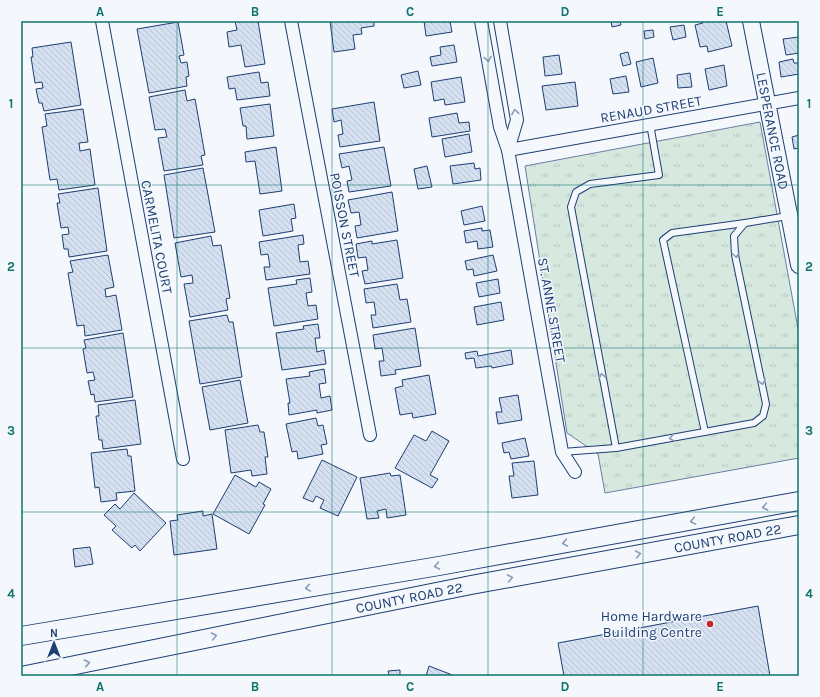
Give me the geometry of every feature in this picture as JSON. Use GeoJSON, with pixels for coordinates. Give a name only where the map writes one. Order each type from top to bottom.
{"type":"FeatureCollection","features":[{"type":"Feature","properties":{"kind":"main road","name":"LESPERANCE ROAD"},"geometry":{"type":"LineString","coordinates":[[751,21],[766,104],[799,265]]}},
{"type":"Feature","properties":{"kind":"main road","name":"COUNTY ROAD 22"},"geometry":{"type":"LineString","coordinates":[[21,636],[439,566],[799,501]]}},
{"type":"Feature","properties":{"kind":"main road","name":"COUNTY ROAD 22"},"geometry":{"type":"LineString","coordinates":[[21,676],[456,588],[799,525]]}},
{"type":"Feature","properties":{"kind":"street","name":"CARMELITA COURT"},"geometry":{"type":"LineString","coordinates":[[102,21],[183,459]]}},
{"type":"Feature","properties":{"kind":"street","name":"POISSON STREET"},"geometry":{"type":"LineString","coordinates":[[291,21],[370,435]]}},
{"type":"Feature","properties":{"kind":"street","name":"ST. ANNE STREET"},"geometry":{"type":"LineString","coordinates":[[481,21],[500,127],[508,150],[562,452],[575,472]]}},
{"type":"Feature","properties":{"kind":"street","name":"ST. ANNE STREET"},"geometry":{"type":"LineString","coordinates":[[500,21],[517,120],[508,150]]}},
{"type":"Feature","properties":{"kind":"street","name":"RENAUD STREET"},"geometry":{"type":"LineString","coordinates":[[508,150],[799,98]]}},
{"type":"Feature","properties":{"kind":"lane"},"geometry":{"type":"LineString","coordinates":[[616,448],[571,207],[576,192],[590,184],[659,175],[650,124]]}},
{"type":"Feature","properties":{"kind":"lane"},"geometry":{"type":"LineString","coordinates":[[705,432],[663,240],[672,233],[790,216]]}},
{"type":"Feature","properties":{"kind":"lane"},"geometry":{"type":"LineString","coordinates":[[562,452],[616,448],[754,423],[763,416],[766,404],[735,255],[734,236],[745,223]]}},
{"type":"Feature","properties":{"kind":"green space"},"geometry":{"type":"Polygon","coordinates":[[[760,122],[799,334],[799,458],[605,493],[598,454],[567,433],[525,166],[760,122]]]}},
{"type":"Feature","properties":{"kind":"building"},"geometry":{"type":"Polygon","coordinates":[[[235,21],[258,21],[265,64],[245,67],[241,45],[229,47],[227,32],[237,30],[235,21]]]}},
{"type":"Feature","properties":{"kind":"building"},"geometry":{"type":"Polygon","coordinates":[[[330,21],[374,21],[374,26],[361,28],[362,34],[353,35],[355,49],[334,52],[330,21]]]}},
{"type":"Feature","properties":{"kind":"building"},"geometry":{"type":"Polygon","coordinates":[[[424,21],[450,21],[452,32],[426,36],[424,21]]]}},
{"type":"Feature","properties":{"kind":"building"},"geometry":{"type":"Polygon","coordinates":[[[611,21],[620,21],[621,25],[612,27],[611,21]]]}},
{"type":"Feature","properties":{"kind":"building"},"geometry":{"type":"Polygon","coordinates":[[[702,21],[726,21],[732,46],[708,52],[707,46],[700,47],[695,25],[703,23],[702,21]]]}},
{"type":"Feature","properties":{"kind":"building"},"geometry":{"type":"Polygon","coordinates":[[[178,22],[184,55],[179,56],[181,63],[187,62],[189,76],[186,77],[187,86],[149,93],[137,29],[178,22]]]}},
{"type":"Feature","properties":{"kind":"building"},"geometry":{"type":"Polygon","coordinates":[[[684,25],[686,37],[673,40],[670,27],[684,25]]]}},
{"type":"Feature","properties":{"kind":"building"},"geometry":{"type":"Polygon","coordinates":[[[653,30],[654,37],[645,39],[644,31],[653,30]]]}},
{"type":"Feature","properties":{"kind":"building"},"geometry":{"type":"Polygon","coordinates":[[[799,37],[799,53],[786,55],[783,39],[799,37]]]}},
{"type":"Feature","properties":{"kind":"building"},"geometry":{"type":"Polygon","coordinates":[[[71,42],[81,105],[44,111],[42,103],[39,103],[36,89],[43,88],[42,82],[35,83],[31,57],[33,57],[32,48],[71,42]]]}},
{"type":"Feature","properties":{"kind":"building"},"geometry":{"type":"Polygon","coordinates":[[[454,45],[457,62],[432,66],[430,57],[441,55],[440,47],[454,45]]]}},
{"type":"Feature","properties":{"kind":"building"},"geometry":{"type":"Polygon","coordinates":[[[628,52],[631,64],[623,66],[620,54],[628,52]]]}},
{"type":"Feature","properties":{"kind":"building"},"geometry":{"type":"Polygon","coordinates":[[[559,55],[562,74],[545,76],[543,57],[559,55]]]}},
{"type":"Feature","properties":{"kind":"building"},"geometry":{"type":"Polygon","coordinates":[[[653,58],[658,83],[641,87],[636,62],[653,58]]]}},
{"type":"Feature","properties":{"kind":"building"},"geometry":{"type":"Polygon","coordinates":[[[793,59],[794,63],[799,63],[799,74],[781,77],[779,62],[793,59]]]}},
{"type":"Feature","properties":{"kind":"building"},"geometry":{"type":"Polygon","coordinates":[[[724,65],[727,86],[709,90],[705,69],[724,65]]]}},
{"type":"Feature","properties":{"kind":"building"},"geometry":{"type":"Polygon","coordinates":[[[418,71],[421,85],[404,88],[401,75],[418,71]]]}},
{"type":"Feature","properties":{"kind":"building"},"geometry":{"type":"Polygon","coordinates":[[[259,72],[261,83],[268,82],[270,96],[237,100],[235,88],[229,89],[227,77],[259,72]]]}},
{"type":"Feature","properties":{"kind":"building"},"geometry":{"type":"Polygon","coordinates":[[[690,73],[692,87],[678,88],[677,75],[690,73]]]}},
{"type":"Feature","properties":{"kind":"building"},"geometry":{"type":"Polygon","coordinates":[[[626,76],[629,92],[613,94],[610,79],[626,76]]]}},
{"type":"Feature","properties":{"kind":"building"},"geometry":{"type":"Polygon","coordinates":[[[461,77],[465,102],[445,105],[444,99],[434,101],[431,82],[461,77]]]}},
{"type":"Feature","properties":{"kind":"building"},"geometry":{"type":"Polygon","coordinates":[[[575,82],[578,106],[546,110],[542,86],[575,82]]]}},
{"type":"Feature","properties":{"kind":"building"},"geometry":{"type":"Polygon","coordinates":[[[185,90],[187,101],[195,99],[205,155],[201,156],[203,165],[164,171],[158,138],[167,137],[165,129],[155,130],[149,97],[185,90]]]}},
{"type":"Feature","properties":{"kind":"building"},"geometry":{"type":"Polygon","coordinates":[[[374,102],[380,141],[340,147],[338,135],[343,134],[341,120],[334,122],[332,109],[374,102]]]}},
{"type":"Feature","properties":{"kind":"building"},"geometry":{"type":"Polygon","coordinates":[[[270,104],[274,136],[247,139],[246,126],[243,126],[240,108],[270,104]]]}},
{"type":"Feature","properties":{"kind":"building"},"geometry":{"type":"Polygon","coordinates":[[[83,109],[88,142],[79,143],[80,151],[90,149],[95,185],[59,190],[57,179],[50,180],[42,127],[47,126],[45,114],[83,109]]]}},
{"type":"Feature","properties":{"kind":"building"},"geometry":{"type":"Polygon","coordinates":[[[457,113],[459,123],[469,122],[470,131],[432,137],[429,118],[457,113]]]}},
{"type":"Feature","properties":{"kind":"building"},"geometry":{"type":"Polygon","coordinates":[[[469,134],[472,152],[445,157],[442,139],[469,134]]]}},
{"type":"Feature","properties":{"kind":"building"},"geometry":{"type":"Polygon","coordinates":[[[799,135],[799,148],[794,149],[792,137],[799,135]]]}},
{"type":"Feature","properties":{"kind":"building"},"geometry":{"type":"Polygon","coordinates":[[[276,147],[282,191],[260,194],[255,161],[246,162],[245,152],[276,147]]]}},
{"type":"Feature","properties":{"kind":"building"},"geometry":{"type":"Polygon","coordinates":[[[384,147],[391,186],[349,192],[347,181],[352,180],[349,166],[342,168],[339,154],[384,147]]]}},
{"type":"Feature","properties":{"kind":"building"},"geometry":{"type":"Polygon","coordinates":[[[474,163],[475,169],[480,168],[481,180],[453,184],[450,166],[474,163]]]}},
{"type":"Feature","properties":{"kind":"building"},"geometry":{"type":"Polygon","coordinates":[[[427,166],[432,187],[418,189],[414,169],[427,166]]]}},
{"type":"Feature","properties":{"kind":"building"},"geometry":{"type":"Polygon","coordinates":[[[203,168],[215,232],[174,238],[164,175],[203,168]]]}},
{"type":"Feature","properties":{"kind":"building"},"geometry":{"type":"Polygon","coordinates":[[[98,188],[107,251],[69,257],[68,249],[64,249],[62,235],[69,234],[68,227],[61,228],[57,203],[60,203],[58,194],[98,188]]]}},
{"type":"Feature","properties":{"kind":"building"},"geometry":{"type":"Polygon","coordinates":[[[392,192],[398,231],[357,238],[355,226],[361,225],[359,212],[351,213],[348,200],[392,192]]]}},
{"type":"Feature","properties":{"kind":"building"},"geometry":{"type":"Polygon","coordinates":[[[294,204],[296,218],[291,219],[293,231],[263,236],[259,210],[294,204]]]}},
{"type":"Feature","properties":{"kind":"building"},"geometry":{"type":"Polygon","coordinates":[[[482,206],[485,221],[464,225],[461,211],[482,206]]]}},
{"type":"Feature","properties":{"kind":"building"},"geometry":{"type":"Polygon","coordinates":[[[482,228],[482,231],[490,230],[493,247],[478,249],[477,241],[466,243],[464,231],[482,228]]]}},
{"type":"Feature","properties":{"kind":"building"},"geometry":{"type":"Polygon","coordinates":[[[303,235],[304,244],[298,245],[300,262],[308,261],[310,274],[266,280],[264,267],[270,267],[268,254],[261,255],[259,242],[303,235]]]}},
{"type":"Feature","properties":{"kind":"building"},"geometry":{"type":"Polygon","coordinates":[[[211,236],[213,246],[221,245],[230,298],[226,299],[228,310],[190,317],[184,284],[193,283],[192,275],[181,277],[175,243],[211,236]]]}},
{"type":"Feature","properties":{"kind":"building"},"geometry":{"type":"Polygon","coordinates":[[[397,240],[403,278],[365,284],[362,271],[368,270],[366,257],[358,258],[356,244],[372,241],[372,244],[397,240]]]}},
{"type":"Feature","properties":{"kind":"building"},"geometry":{"type":"Polygon","coordinates":[[[108,255],[114,287],[105,289],[106,297],[116,295],[122,330],[85,336],[84,325],[77,326],[68,273],[73,272],[70,261],[108,255]]]}},
{"type":"Feature","properties":{"kind":"building"},"geometry":{"type":"Polygon","coordinates":[[[493,255],[497,271],[474,276],[473,269],[467,270],[465,261],[493,255]]]}},
{"type":"Feature","properties":{"kind":"building"},"geometry":{"type":"Polygon","coordinates":[[[310,278],[312,292],[306,293],[308,306],[316,305],[318,319],[274,326],[268,288],[297,284],[296,280],[310,278]]]}},
{"type":"Feature","properties":{"kind":"building"},"geometry":{"type":"Polygon","coordinates":[[[498,279],[500,293],[479,297],[476,283],[498,279]]]}},
{"type":"Feature","properties":{"kind":"building"},"geometry":{"type":"Polygon","coordinates":[[[397,284],[400,300],[407,299],[411,322],[373,328],[371,315],[376,315],[374,302],[366,303],[364,289],[397,284]]]}},
{"type":"Feature","properties":{"kind":"building"},"geometry":{"type":"Polygon","coordinates":[[[501,302],[504,320],[477,325],[474,307],[501,302]]]}},
{"type":"Feature","properties":{"kind":"building"},"geometry":{"type":"Polygon","coordinates":[[[227,315],[229,322],[233,322],[242,377],[200,384],[189,321],[227,315]]]}},
{"type":"Feature","properties":{"kind":"building"},"geometry":{"type":"Polygon","coordinates":[[[318,324],[320,338],[315,338],[317,352],[324,350],[326,364],[282,370],[276,333],[304,329],[303,326],[318,324]]]}},
{"type":"Feature","properties":{"kind":"building"},"geometry":{"type":"Polygon","coordinates":[[[415,328],[421,366],[395,370],[396,374],[381,376],[379,361],[384,361],[382,348],[375,349],[373,335],[415,328]]]}},
{"type":"Feature","properties":{"kind":"building"},"geometry":{"type":"Polygon","coordinates":[[[123,333],[133,397],[95,402],[94,394],[91,395],[88,381],[95,380],[93,372],[87,373],[83,349],[86,348],[84,340],[123,333]]]}},
{"type":"Feature","properties":{"kind":"building"},"geometry":{"type":"Polygon","coordinates":[[[511,350],[513,364],[492,368],[491,366],[476,368],[474,358],[466,359],[465,353],[477,351],[478,356],[511,350]]]}},
{"type":"Feature","properties":{"kind":"building"},"geometry":{"type":"Polygon","coordinates":[[[324,369],[326,383],[319,384],[321,398],[330,396],[332,410],[317,413],[317,410],[289,415],[288,403],[290,403],[286,379],[310,376],[309,372],[324,369]]]}},
{"type":"Feature","properties":{"kind":"building"},"geometry":{"type":"Polygon","coordinates":[[[429,375],[436,414],[413,418],[412,413],[400,415],[395,388],[403,386],[402,380],[429,375]]]}},
{"type":"Feature","properties":{"kind":"building"},"geometry":{"type":"Polygon","coordinates":[[[240,380],[248,423],[210,430],[202,387],[240,380]]]}},
{"type":"Feature","properties":{"kind":"building"},"geometry":{"type":"Polygon","coordinates":[[[518,395],[522,420],[498,424],[496,412],[502,412],[499,398],[518,395]]]}},
{"type":"Feature","properties":{"kind":"building"},"geometry":{"type":"Polygon","coordinates":[[[135,400],[141,444],[103,449],[102,440],[99,440],[96,416],[99,416],[98,405],[135,400]]]}},
{"type":"Feature","properties":{"kind":"building"},"geometry":{"type":"Polygon","coordinates":[[[316,418],[318,426],[323,425],[327,444],[321,445],[323,454],[298,459],[297,451],[292,452],[286,424],[316,418]]]}},
{"type":"Feature","properties":{"kind":"building"},"geometry":{"type":"Polygon","coordinates":[[[258,425],[260,432],[264,432],[268,457],[265,457],[267,474],[252,476],[251,470],[231,473],[225,430],[258,425]]]}},
{"type":"Feature","properties":{"kind":"building"},"geometry":{"type":"Polygon","coordinates":[[[432,431],[449,441],[430,475],[438,479],[432,488],[395,468],[414,435],[426,441],[432,431]]]}},
{"type":"Feature","properties":{"kind":"building"},"geometry":{"type":"Polygon","coordinates":[[[525,438],[529,456],[511,459],[509,452],[504,453],[502,443],[525,438]]]}},
{"type":"Feature","properties":{"kind":"building"},"geometry":{"type":"Polygon","coordinates":[[[127,449],[128,456],[131,456],[135,491],[116,493],[117,500],[101,502],[99,487],[95,488],[91,453],[127,449]]]}},
{"type":"Feature","properties":{"kind":"building"},"geometry":{"type":"Polygon","coordinates":[[[322,460],[357,477],[338,516],[320,508],[324,500],[316,496],[313,502],[303,498],[322,460]]]}},
{"type":"Feature","properties":{"kind":"building"},"geometry":{"type":"Polygon","coordinates":[[[534,461],[538,495],[512,498],[509,476],[514,476],[512,463],[534,461]]]}},
{"type":"Feature","properties":{"kind":"building"},"geometry":{"type":"Polygon","coordinates":[[[390,473],[391,476],[400,475],[406,515],[387,518],[386,509],[377,511],[379,518],[367,519],[360,478],[390,473]]]}},
{"type":"Feature","properties":{"kind":"building"},"geometry":{"type":"Polygon","coordinates":[[[235,475],[256,487],[259,482],[271,489],[263,504],[265,505],[249,534],[213,514],[235,475]]]}},
{"type":"Feature","properties":{"kind":"building"},"geometry":{"type":"Polygon","coordinates":[[[134,493],[166,523],[140,551],[135,545],[132,548],[112,530],[116,526],[104,515],[115,504],[120,509],[134,493]]]}},
{"type":"Feature","properties":{"kind":"building"},"geometry":{"type":"Polygon","coordinates":[[[203,511],[203,516],[212,514],[217,549],[174,555],[170,521],[178,520],[177,515],[203,511]]]}},
{"type":"Feature","properties":{"kind":"building"},"geometry":{"type":"Polygon","coordinates":[[[90,547],[93,564],[75,567],[73,549],[90,547]]]}},
{"type":"Feature","properties":{"kind":"building","name":"Home Hardware Building Centre"},"geometry":{"type":"Polygon","coordinates":[[[758,606],[770,676],[564,676],[558,643],[758,606]]]}},
{"type":"Feature","properties":{"kind":"building"},"geometry":{"type":"Polygon","coordinates":[[[429,666],[455,676],[426,676],[429,666]]]}},
{"type":"Feature","properties":{"kind":"building"},"geometry":{"type":"Polygon","coordinates":[[[400,670],[400,676],[382,676],[389,675],[388,671],[400,670]]]}},
{"type":"Feature","properties":{"kind":"place","name":"Home Hardware Building Centre"},"geometry":{"type":"Point","coordinates":[710,624]}}]}
